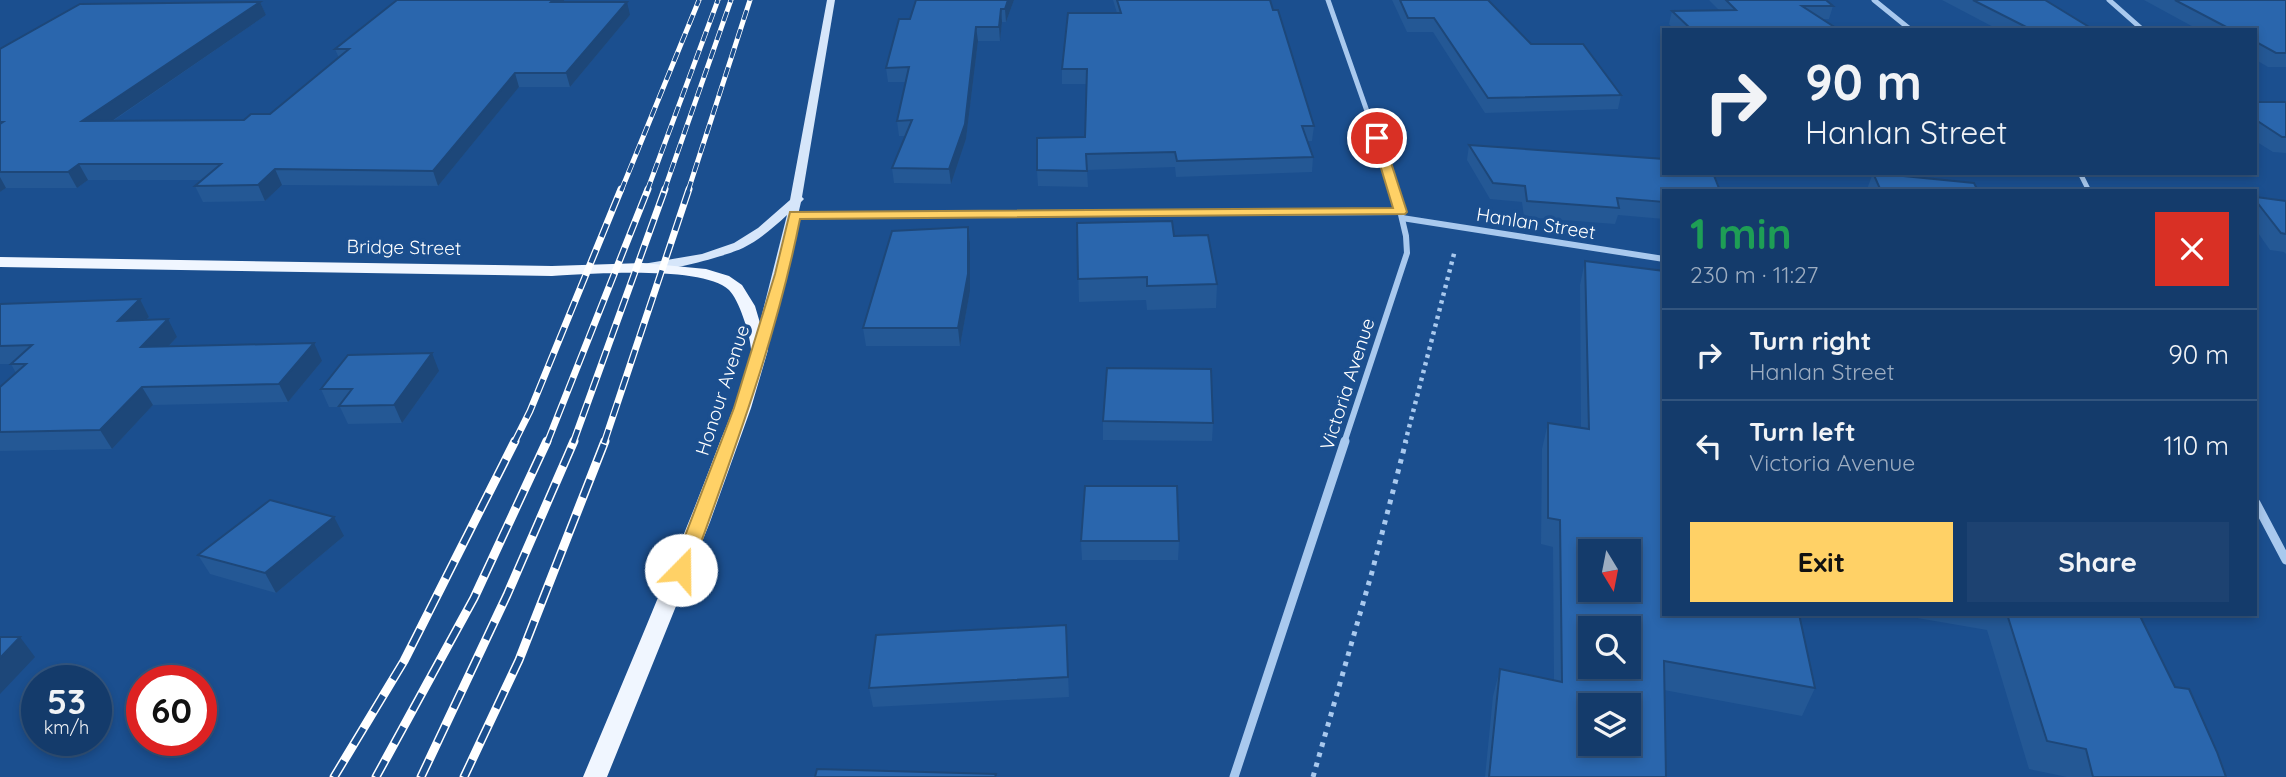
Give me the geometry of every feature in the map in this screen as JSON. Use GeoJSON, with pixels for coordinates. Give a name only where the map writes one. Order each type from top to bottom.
{"type":"FeatureCollection","features":[{"type":"Feature","properties":{"kind":"main road","name":"Honour Avenue"},"geometry":{"type":"LineString","coordinates":[[595,777],[701,522],[760,350],[782,274],[798,199],[831,0]]}},
{"type":"Feature","properties":{"kind":"main road"},"geometry":{"type":"LineString","coordinates":[[643,268],[713,255],[738,247],[798,199]]}},
{"type":"Feature","properties":{"kind":"main road","name":"Bridge Street"},"geometry":{"type":"LineString","coordinates":[[0,262],[552,271],[643,268],[695,272],[729,282],[743,297],[760,350]]}},
{"type":"Feature","properties":{"kind":"street","name":"Victoria Avenue"},"geometry":{"type":"LineString","coordinates":[[1234,777],[1407,253],[1401,215],[1328,0]]}},
{"type":"Feature","properties":{"kind":"street"},"geometry":{"type":"LineString","coordinates":[[1874,0],[1909,28]]}},
{"type":"Feature","properties":{"kind":"street"},"geometry":{"type":"LineString","coordinates":[[2109,0],[2141,28]]}},
{"type":"Feature","properties":{"kind":"street","name":"Hanlan Street"},"geometry":{"type":"LineString","coordinates":[[794,215],[1401,215],[1662,259]]}},
{"type":"Feature","properties":{"kind":"street"},"geometry":{"type":"LineString","coordinates":[[2257,505],[2286,560]]}},
{"type":"Feature","properties":{"kind":"path"},"geometry":{"type":"LineString","coordinates":[[1313,777],[1372,572],[1453,253],[1462,245]]}},
{"type":"Feature","properties":{"kind":"building"},"geometry":{"type":"Polygon","coordinates":[[[397,0],[627,2],[566,73],[515,73],[433,171],[275,169],[258,185],[195,186],[221,164],[79,164],[68,172],[0,172],[0,124],[3,122],[0,122],[0,49],[80,4],[260,2],[82,121],[244,120],[251,114],[270,114],[349,49],[335,49],[397,0]]]}},
{"type":"Feature","properties":{"kind":"building"},"geometry":{"type":"Polygon","coordinates":[[[916,0],[1008,0],[1005,9],[1001,9],[999,27],[976,27],[965,124],[949,169],[892,168],[912,120],[897,121],[909,67],[886,68],[899,19],[910,19],[916,0]]]}},
{"type":"Feature","properties":{"kind":"building"},"geometry":{"type":"Polygon","coordinates":[[[1117,0],[1270,0],[1273,10],[1278,10],[1314,126],[1302,126],[1313,157],[1177,161],[1175,152],[1086,154],[1087,171],[1037,170],[1037,138],[1085,137],[1087,69],[1062,69],[1068,13],[1121,13],[1117,0]]]}},
{"type":"Feature","properties":{"kind":"building"},"geometry":{"type":"Polygon","coordinates":[[[1400,0],[1488,0],[1531,44],[1583,44],[1621,95],[1488,98],[1434,18],[1408,18],[1400,0]]]}},
{"type":"Feature","properties":{"kind":"building"},"geometry":{"type":"Polygon","coordinates":[[[1726,0],[1826,0],[1833,6],[1802,6],[1836,28],[1690,28],[1672,11],[1736,10],[1726,0]]]}},
{"type":"Feature","properties":{"kind":"building"},"geometry":{"type":"Polygon","coordinates":[[[1973,0],[2045,0],[2091,28],[2028,28],[1973,0]]]}},
{"type":"Feature","properties":{"kind":"building"},"geometry":{"type":"Polygon","coordinates":[[[2175,0],[2286,0],[2286,53],[2276,53],[2257,43],[2257,28],[2228,28],[2175,0]]]}},
{"type":"Feature","properties":{"kind":"building"},"geometry":{"type":"Polygon","coordinates":[[[2257,102],[2286,102],[2286,137],[2257,121],[2257,102]]]}},
{"type":"Feature","properties":{"kind":"building"},"geometry":{"type":"Polygon","coordinates":[[[1469,145],[1662,159],[1662,175],[1714,175],[1719,189],[1662,189],[1662,202],[1617,198],[1619,208],[1527,201],[1525,186],[1493,183],[1469,145]]]}},
{"type":"Feature","properties":{"kind":"building"},"geometry":{"type":"Polygon","coordinates":[[[1874,175],[1974,183],[1977,189],[1880,189],[1874,175]]]}},
{"type":"Feature","properties":{"kind":"building"},"geometry":{"type":"Polygon","coordinates":[[[2257,197],[2286,201],[2286,234],[2281,233],[2257,202],[2257,197]]]}},
{"type":"Feature","properties":{"kind":"building"},"geometry":{"type":"Polygon","coordinates":[[[1172,221],[1174,236],[1208,235],[1217,284],[1147,286],[1147,277],[1078,279],[1077,223],[1172,221]]]}},
{"type":"Feature","properties":{"kind":"building"},"geometry":{"type":"Polygon","coordinates":[[[968,227],[968,274],[958,328],[863,328],[892,231],[968,227]]]}},
{"type":"Feature","properties":{"kind":"building"},"geometry":{"type":"Polygon","coordinates":[[[1585,261],[1662,271],[1662,616],[1799,616],[1815,688],[1664,661],[1666,777],[1489,777],[1500,669],[1562,682],[1560,520],[1548,518],[1548,423],[1589,429],[1585,261]]]}},
{"type":"Feature","properties":{"kind":"building"},"geometry":{"type":"Polygon","coordinates":[[[140,299],[118,321],[168,319],[141,347],[314,343],[279,384],[142,387],[100,430],[0,432],[0,387],[26,364],[11,364],[32,345],[0,346],[0,304],[140,299]]]}},
{"type":"Feature","properties":{"kind":"building"},"geometry":{"type":"Polygon","coordinates":[[[432,353],[394,405],[339,406],[352,389],[321,389],[348,355],[432,353]]]}},
{"type":"Feature","properties":{"kind":"building"},"geometry":{"type":"Polygon","coordinates":[[[1107,368],[1211,369],[1213,423],[1103,421],[1107,368]]]}},
{"type":"Feature","properties":{"kind":"building"},"geometry":{"type":"Polygon","coordinates":[[[1085,486],[1177,486],[1179,541],[1081,541],[1085,486]]]}},
{"type":"Feature","properties":{"kind":"building"},"geometry":{"type":"Polygon","coordinates":[[[270,500],[334,517],[265,573],[198,555],[270,500]]]}},
{"type":"Feature","properties":{"kind":"building"},"geometry":{"type":"Polygon","coordinates":[[[2008,616],[2140,616],[2175,687],[2189,689],[2226,777],[2093,777],[2086,749],[2047,741],[2008,616]]]}},
{"type":"Feature","properties":{"kind":"building"},"geometry":{"type":"Polygon","coordinates":[[[1066,625],[1068,677],[869,688],[876,635],[1066,625]]]}},
{"type":"Feature","properties":{"kind":"building"},"geometry":{"type":"Polygon","coordinates":[[[0,637],[20,637],[0,658],[0,637]]]}},
{"type":"Feature","properties":{"kind":"building"},"geometry":{"type":"Polygon","coordinates":[[[817,769],[996,774],[995,777],[815,777],[817,769]]]}},
{"type":"Feature","properties":{"kind":"railway"},"geometry":{"type":"LineString","coordinates":[[621,191],[699,0]]}},
{"type":"Feature","properties":{"kind":"railway"},"geometry":{"type":"LineString","coordinates":[[647,191],[718,0]]}},
{"type":"Feature","properties":{"kind":"railway"},"geometry":{"type":"LineString","coordinates":[[664,191],[731,0]]}},
{"type":"Feature","properties":{"kind":"railway"},"geometry":{"type":"LineString","coordinates":[[688,191],[750,0]]}},
{"type":"Feature","properties":{"kind":"railway"},"geometry":{"type":"LineString","coordinates":[[515,441],[530,411],[621,189]]}},
{"type":"Feature","properties":{"kind":"railway"},"geometry":{"type":"LineString","coordinates":[[547,443],[648,189]]}},
{"type":"Feature","properties":{"kind":"railway"},"geometry":{"type":"LineString","coordinates":[[573,443],[665,189]]}},
{"type":"Feature","properties":{"kind":"railway"},"geometry":{"type":"LineString","coordinates":[[604,443],[689,189]]}},
{"type":"Feature","properties":{"kind":"railway"},"geometry":{"type":"LineString","coordinates":[[334,777],[404,661],[515,441]]}},
{"type":"Feature","properties":{"kind":"railway"},"geometry":{"type":"LineString","coordinates":[[376,777],[474,598],[547,441]]}},
{"type":"Feature","properties":{"kind":"railway"},"geometry":{"type":"LineString","coordinates":[[421,777],[507,595],[574,441]]}},
{"type":"Feature","properties":{"kind":"railway"},"geometry":{"type":"LineString","coordinates":[[464,777],[519,660],[605,441]]}},
{"type":"Feature","properties":{"kind":"route"},"geometry":{"type":"LineString","coordinates":[[681,570],[742,408],[782,274],[794,215],[1401,212],[1377,138]]}}]}
